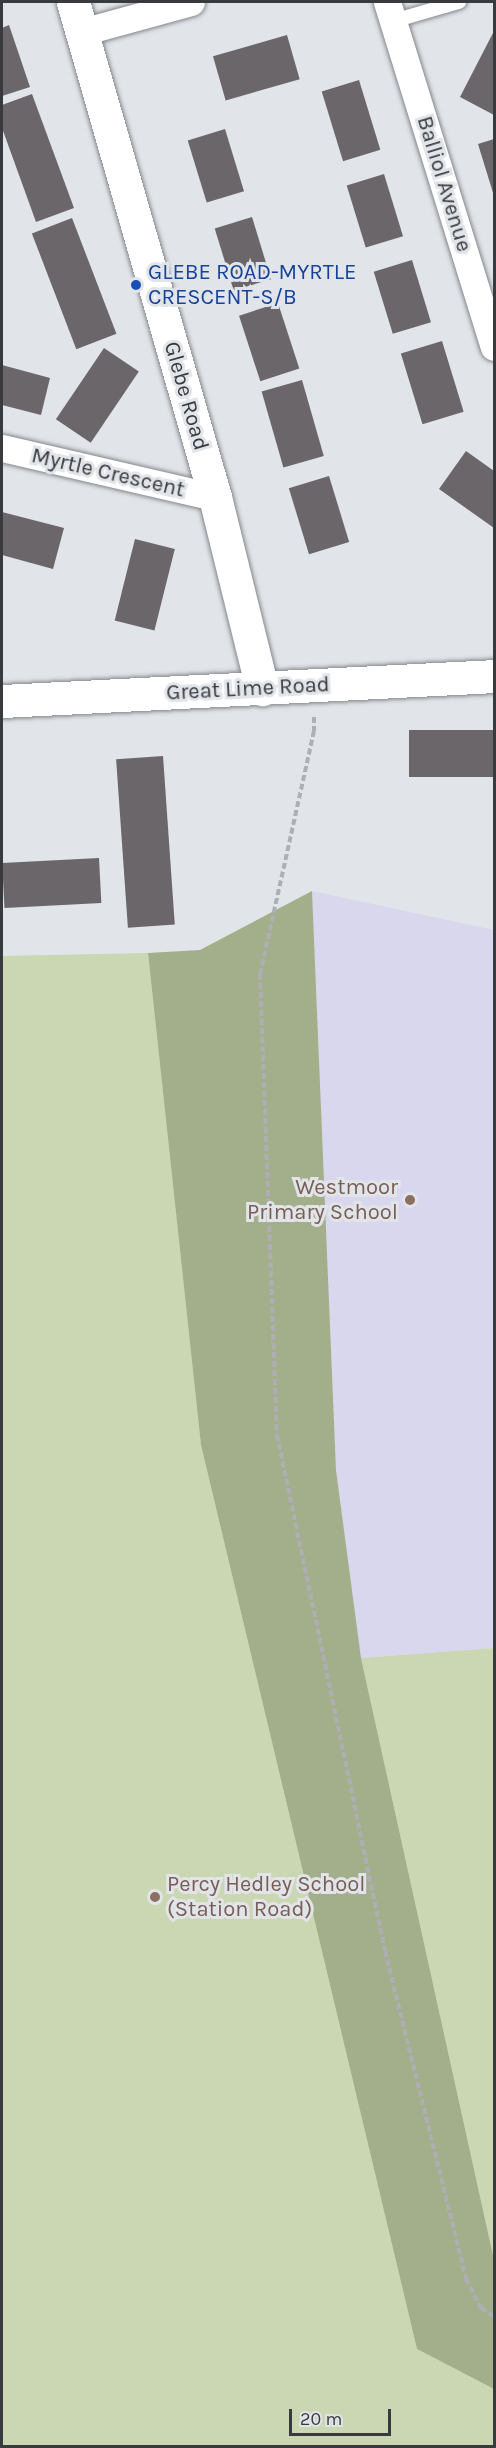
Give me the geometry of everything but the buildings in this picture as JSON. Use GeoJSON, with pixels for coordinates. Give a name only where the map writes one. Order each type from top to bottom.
{"type":"FeatureCollection","features":[{"type":"Feature","properties":{"kind":"street"},"geometry":{"type":"LineString","coordinates":[[77,17],[191,2]]}},
{"type":"Feature","properties":{"kind":"street","name":"Balliol Avenue"},"geometry":{"type":"LineString","coordinates":[[390,11],[495,347]]}},
{"type":"Feature","properties":{"kind":"street","name":"Glebe Road"},"geometry":{"type":"LineString","coordinates":[[77,17],[215,497],[262,689]]}},
{"type":"Feature","properties":{"kind":"street","name":"Myrtle Crescent"},"geometry":{"type":"LineString","coordinates":[[2,448],[215,497]]}},
{"type":"Feature","properties":{"kind":"street","name":"Great Lime Road"},"geometry":{"type":"LineString","coordinates":[[2,701],[495,676]]}},
{"type":"Feature","properties":{"kind":"lane"},"geometry":{"type":"LineString","coordinates":[[390,11],[459,2]]}},
{"type":"Feature","properties":{"kind":"path"},"geometry":{"type":"LineString","coordinates":[[314,731],[260,974],[277,1435],[385,1951],[466,2278],[481,2308],[495,2316]]}},
{"type":"Feature","properties":{"kind":"shaded area","name":"Westmoor Primary School"},"geometry":{"type":"Polygon","coordinates":[[[312,891],[494,930],[494,1648],[361,1658],[336,1470],[312,891]]]}},
{"type":"Feature","properties":{"kind":"green space"},"geometry":{"type":"Polygon","coordinates":[[[312,891],[336,1470],[361,1658],[494,2260],[494,2389],[417,2349],[201,1445],[148,953],[200,950],[312,891]]]}},
{"type":"Feature","properties":{"kind":"green space","name":"Percy Hedley School (Station Road)"},"geometry":{"type":"Polygon","coordinates":[[[148,953],[201,1445],[417,2349],[494,2389],[494,2446],[2,2446],[2,956],[148,953]]]}},
{"type":"Feature","properties":{"kind":"green space"},"geometry":{"type":"Polygon","coordinates":[[[494,1648],[494,2260],[361,1658],[494,1648]]]}},
{"type":"Feature","properties":{"kind":"place","name":"GLEBE ROAD-MYRTLE CRESCENT-S/B"},"geometry":{"type":"Point","coordinates":[136,285]}},
{"type":"Feature","properties":{"kind":"place","name":"Westmoor Primary School"},"geometry":{"type":"Point","coordinates":[410,1200]}},
{"type":"Feature","properties":{"kind":"place","name":"Percy Hedley School (Station Road)"},"geometry":{"type":"Point","coordinates":[155,1897]}}]}
